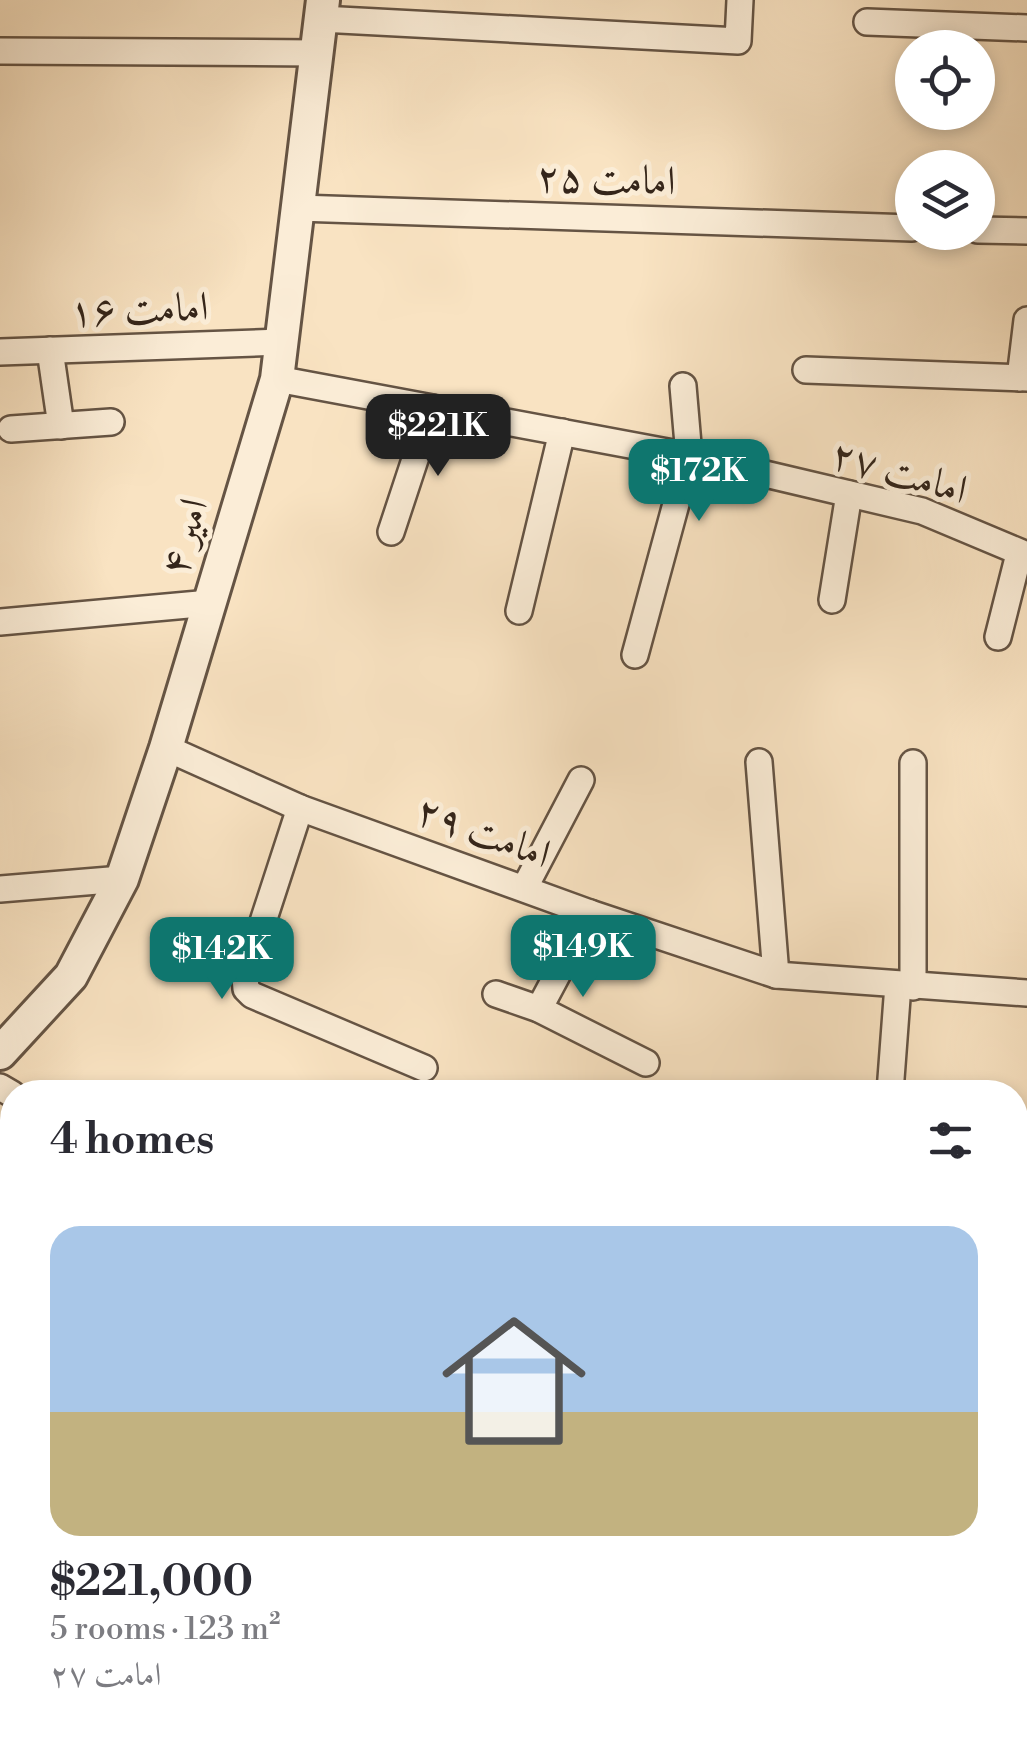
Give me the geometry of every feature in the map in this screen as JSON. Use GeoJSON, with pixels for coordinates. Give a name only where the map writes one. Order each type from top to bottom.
{"type":"FeatureCollection","features":[{"type":"Feature","properties":{"kind":"street"},"geometry":{"type":"LineString","coordinates":[[322,9],[738,41],[740,0]]}},
{"type":"Feature","properties":{"kind":"street","name":"امیر ۴"},"geometry":{"type":"LineString","coordinates":[[0,1053],[72,976],[122,879],[166,748],[276,379],[322,9]]}},
{"type":"Feature","properties":{"kind":"street"},"geometry":{"type":"LineString","coordinates":[[867,22],[1027,28]]}},
{"type":"Feature","properties":{"kind":"street"},"geometry":{"type":"LineString","coordinates":[[0,51],[317,53]]}},
{"type":"Feature","properties":{"kind":"street","name":"امامت ۲۵"},"geometry":{"type":"LineString","coordinates":[[298,208],[895,227]]}},
{"type":"Feature","properties":{"kind":"street"},"geometry":{"type":"LineString","coordinates":[[995,230],[1027,231]]}},
{"type":"Feature","properties":{"kind":"street"},"geometry":{"type":"LineString","coordinates":[[806,370],[1024,378],[1027,320]]}},
{"type":"Feature","properties":{"kind":"street","name":"امامت ۱۶"},"geometry":{"type":"LineString","coordinates":[[0,352],[281,342]]}},
{"type":"Feature","properties":{"kind":"street"},"geometry":{"type":"LineString","coordinates":[[50,350],[61,426]]}},
{"type":"Feature","properties":{"kind":"street","name":"امامت ۲۷"},"geometry":{"type":"LineString","coordinates":[[276,379],[689,456],[922,511],[1023,554]]}},
{"type":"Feature","properties":{"kind":"street"},"geometry":{"type":"LineString","coordinates":[[635,655],[689,456],[683,386]]}},
{"type":"Feature","properties":{"kind":"street"},"geometry":{"type":"LineString","coordinates":[[391,532],[432,408]]}},
{"type":"Feature","properties":{"kind":"street"},"geometry":{"type":"LineString","coordinates":[[11,429],[111,422]]}},
{"type":"Feature","properties":{"kind":"street"},"geometry":{"type":"LineString","coordinates":[[519,612],[562,432]]}},
{"type":"Feature","properties":{"kind":"street"},"geometry":{"type":"LineString","coordinates":[[832,600],[848,494]]}},
{"type":"Feature","properties":{"kind":"street"},"geometry":{"type":"LineString","coordinates":[[998,637],[1023,554]]}},
{"type":"Feature","properties":{"kind":"street"},"geometry":{"type":"LineString","coordinates":[[0,622],[210,603]]}},
{"type":"Feature","properties":{"kind":"street","name":"امامت ۲۹"},"geometry":{"type":"LineString","coordinates":[[166,748],[300,808],[776,976],[1027,993]]}},
{"type":"Feature","properties":{"kind":"street"},"geometry":{"type":"LineString","coordinates":[[759,762],[776,976]]}},
{"type":"Feature","properties":{"kind":"street"},"geometry":{"type":"LineString","coordinates":[[892,1080],[906,986],[913,763]]}},
{"type":"Feature","properties":{"kind":"street"},"geometry":{"type":"LineString","coordinates":[[525,887],[582,780]]}},
{"type":"Feature","properties":{"kind":"street"},"geometry":{"type":"LineString","coordinates":[[300,808],[245,977],[246,989],[424,1068]]}},
{"type":"Feature","properties":{"kind":"street"},"geometry":{"type":"LineString","coordinates":[[0,888],[122,879]]}},
{"type":"Feature","properties":{"kind":"street"},"geometry":{"type":"LineString","coordinates":[[539,1009],[590,912]]}},
{"type":"Feature","properties":{"kind":"street"},"geometry":{"type":"LineString","coordinates":[[496,994],[539,1009],[646,1062]]}}]}
